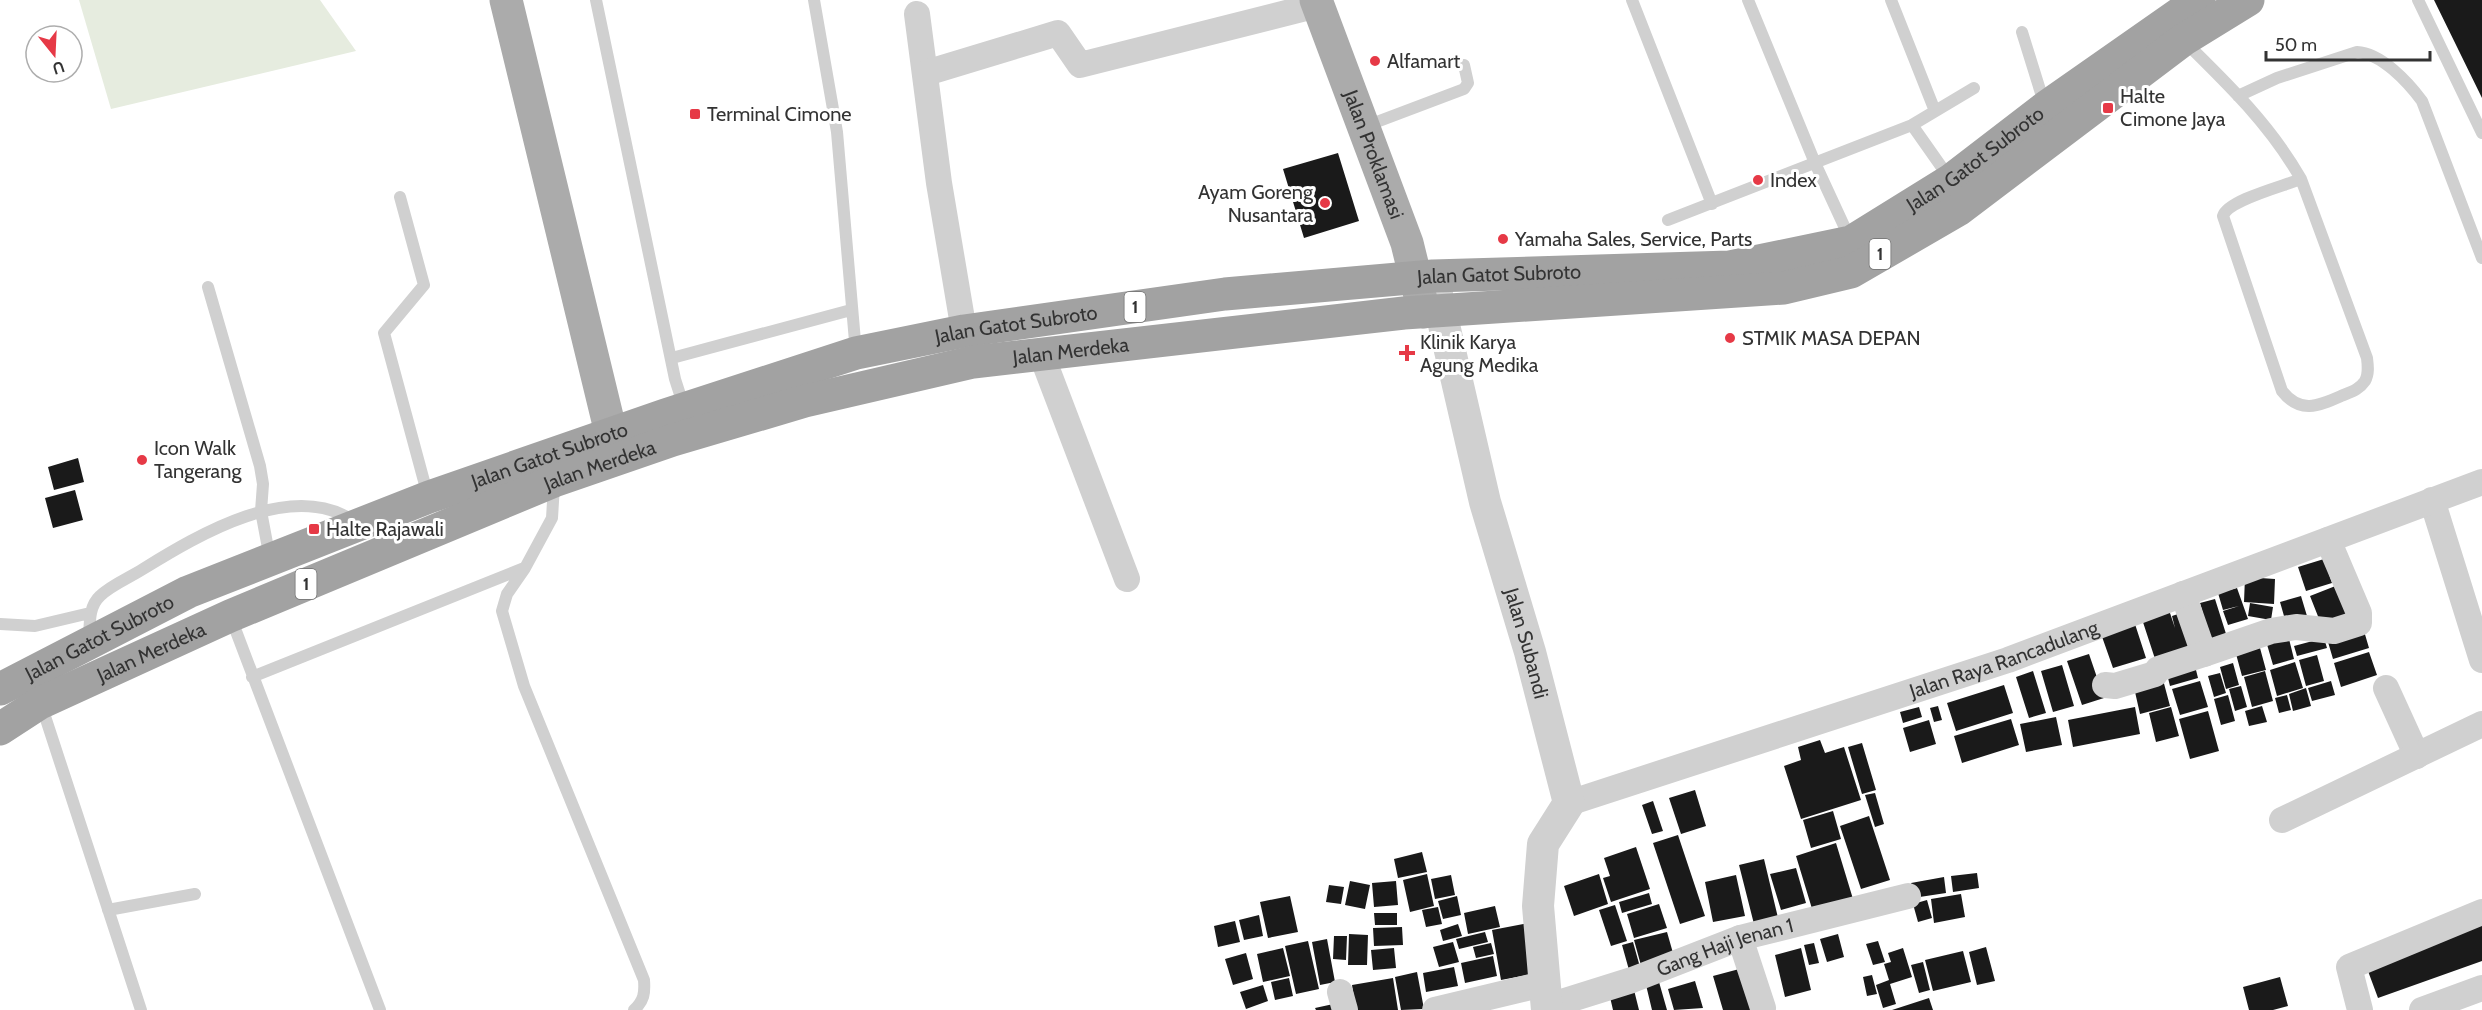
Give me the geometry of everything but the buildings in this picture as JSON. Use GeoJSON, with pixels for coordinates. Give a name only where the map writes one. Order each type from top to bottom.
{"type":"FeatureCollection","features":[{"type":"Feature","properties":{"kind":"highway","name":"Jalan Gatot Subroto"},"geometry":{"type":"LineString","coordinates":[[0,689],[90,628],[429,497],[615,445],[684,408],[856,353],[964,331],[1225,294],[1425,277],[1731,267],[1851,242],[1951,180],[2046,107],[2199,0]]}},
{"type":"Feature","properties":{"kind":"highway","name":"Jalan Gatot Subroto"},"geometry":{"type":"LineString","coordinates":[[1239,331],[1432,312],[1784,288],[1851,272],[1958,210],[2183,40],[2248,0]]}},
{"type":"Feature","properties":{"kind":"highway","name":"Jalan Merdeka"},"geometry":{"type":"LineString","coordinates":[[0,729],[40,703],[230,616],[554,481],[615,445],[973,362],[1042,356],[1239,331]]}},
{"type":"Feature","properties":{"kind":"main road","name":"Jalan Merdeka"},"geometry":{"type":"LineString","coordinates":[[506,0],[615,445]]}},
{"type":"Feature","properties":{"kind":"main road","name":"Jalan Proklamasi"},"geometry":{"type":"LineString","coordinates":[[1317,2],[1407,243],[1425,277],[1432,312]]}},
{"type":"Feature","properties":{"kind":"street"},"geometry":{"type":"LineString","coordinates":[[926,73],[1058,33],[1080,65],[1317,2]]}},
{"type":"Feature","properties":{"kind":"street"},"geometry":{"type":"LineString","coordinates":[[917,14],[939,183],[964,331]]}},
{"type":"Feature","properties":{"kind":"street","name":"Jalan Subandi"},"geometry":{"type":"LineString","coordinates":[[1432,312],[1530,652],[1569,804]]}},
{"type":"Feature","properties":{"kind":"street"},"geometry":{"type":"LineString","coordinates":[[1042,356],[1127,579]]}},
{"type":"Feature","properties":{"kind":"street","name":"Jalan Raya Rancadulang"},"geometry":{"type":"LineString","coordinates":[[1569,804],[2008,660],[2482,482]]}},
{"type":"Feature","properties":{"kind":"street"},"geometry":{"type":"LineString","coordinates":[[2433,500],[2482,660]]}},
{"type":"Feature","properties":{"kind":"street"},"geometry":{"type":"LineString","coordinates":[[2105,685],[2115,686],[2155,674],[2158,669],[2271,631],[2296,627],[2334,631],[2359,623],[2359,613],[2328,540]]}},
{"type":"Feature","properties":{"kind":"street"},"geometry":{"type":"LineString","coordinates":[[2183,594],[2204,654]]}},
{"type":"Feature","properties":{"kind":"street"},"geometry":{"type":"LineString","coordinates":[[2386,688],[2416,756]]}},
{"type":"Feature","properties":{"kind":"street"},"geometry":{"type":"LineString","coordinates":[[2282,820],[2482,724]]}},
{"type":"Feature","properties":{"kind":"street"},"geometry":{"type":"LineString","coordinates":[[1545,1000],[1538,906],[1543,844],[1569,804]]}},
{"type":"Feature","properties":{"kind":"street","name":"Gang Haji Jenan 1"},"geometry":{"type":"LineString","coordinates":[[1435,1010],[1545,1000],[1632,980],[1740,938],[1908,896]]}},
{"type":"Feature","properties":{"kind":"street"},"geometry":{"type":"LineString","coordinates":[[2360,1010],[2349,967],[2482,912]]}},
{"type":"Feature","properties":{"kind":"street"},"geometry":{"type":"LineString","coordinates":[[1740,938],[1762,1008]]}},
{"type":"Feature","properties":{"kind":"street"},"geometry":{"type":"LineString","coordinates":[[2422,1010],[2482,988]]}},
{"type":"Feature","properties":{"kind":"lane"},"geometry":{"type":"LineString","coordinates":[[596,0],[684,408]]}},
{"type":"Feature","properties":{"kind":"lane"},"geometry":{"type":"LineString","coordinates":[[814,0],[837,132],[851,310],[860,389]]}},
{"type":"Feature","properties":{"kind":"lane"},"geometry":{"type":"LineString","coordinates":[[1632,0],[1712,204]]}},
{"type":"Feature","properties":{"kind":"lane"},"geometry":{"type":"LineString","coordinates":[[1748,0],[1815,163],[1851,242]]}},
{"type":"Feature","properties":{"kind":"lane"},"geometry":{"type":"LineString","coordinates":[[1891,0],[1935,111]]}},
{"type":"Feature","properties":{"kind":"lane"},"geometry":{"type":"LineString","coordinates":[[2418,0],[2482,133]]}},
{"type":"Feature","properties":{"kind":"lane"},"geometry":{"type":"LineString","coordinates":[[2022,32],[2046,107]]}},
{"type":"Feature","properties":{"kind":"lane"},"geometry":{"type":"LineString","coordinates":[[2183,40],[2277,140],[2301,179],[2367,358],[2366,380],[2359,388],[2314,407],[2297,405],[2282,391],[2223,222],[2224,211],[2235,204],[2301,179]]}},
{"type":"Feature","properties":{"kind":"lane"},"geometry":{"type":"LineString","coordinates":[[2238,96],[2277,78],[2357,52],[2368,53],[2411,87],[2422,101],[2482,258]]}},
{"type":"Feature","properties":{"kind":"lane"},"geometry":{"type":"LineString","coordinates":[[1364,127],[1464,89],[1468,83],[1464,66]]}},
{"type":"Feature","properties":{"kind":"lane"},"geometry":{"type":"LineString","coordinates":[[1668,220],[1912,125],[1974,88]]}},
{"type":"Feature","properties":{"kind":"lane"},"geometry":{"type":"LineString","coordinates":[[1912,125],[1951,180]]}},
{"type":"Feature","properties":{"kind":"lane"},"geometry":{"type":"LineString","coordinates":[[399,197],[424,285],[384,333],[429,497]]}},
{"type":"Feature","properties":{"kind":"lane"},"geometry":{"type":"LineString","coordinates":[[208,286],[260,466],[263,484],[261,511],[270,560]]}},
{"type":"Feature","properties":{"kind":"lane"},"geometry":{"type":"LineString","coordinates":[[672,358],[851,310]]}},
{"type":"Feature","properties":{"kind":"lane"},"geometry":{"type":"LineString","coordinates":[[554,481],[552,518],[525,568],[507,594],[502,611],[524,686],[644,980],[645,992],[641,1004],[634,1010]]}},
{"type":"Feature","properties":{"kind":"lane"},"geometry":{"type":"LineString","coordinates":[[0,624],[90,628],[98,597],[180,546],[261,511],[305,505],[338,510],[358,525]]}},
{"type":"Feature","properties":{"kind":"lane"},"geometry":{"type":"LineString","coordinates":[[252,677],[525,568]]}},
{"type":"Feature","properties":{"kind":"lane"},"geometry":{"type":"LineString","coordinates":[[230,616],[380,1010]]}},
{"type":"Feature","properties":{"kind":"lane"},"geometry":{"type":"LineString","coordinates":[[40,703],[141,1010]]}},
{"type":"Feature","properties":{"kind":"lane"},"geometry":{"type":"LineString","coordinates":[[108,910],[195,894]]}},
{"type":"Feature","properties":{"kind":"shaded area"},"geometry":{"type":"Polygon","coordinates":[[[79,0],[320,0],[356,51],[111,109],[79,0]]]}},
{"type":"Feature","properties":{"kind":"place","name":"Alfamart"},"geometry":{"type":"Point","coordinates":[1375,61]}},
{"type":"Feature","properties":{"kind":"place","name":"Halte Cimone Jaya"},"geometry":{"type":"Point","coordinates":[2108,108]}},
{"type":"Feature","properties":{"kind":"place","name":"Terminal Cimone"},"geometry":{"type":"Point","coordinates":[695,114]}},
{"type":"Feature","properties":{"kind":"place","name":"Index"},"geometry":{"type":"Point","coordinates":[1758,180]}},
{"type":"Feature","properties":{"kind":"place","name":"Ayam Goreng Nusantara"},"geometry":{"type":"Point","coordinates":[1325,203]}},
{"type":"Feature","properties":{"kind":"place","name":"Yamaha Sales, Service, Parts"},"geometry":{"type":"Point","coordinates":[1503,239]}},
{"type":"Feature","properties":{"kind":"place","name":"STMIK MASA DEPAN"},"geometry":{"type":"Point","coordinates":[1730,338]}},
{"type":"Feature","properties":{"kind":"place","name":"Klinik Karya Agung Medika"},"geometry":{"type":"Point","coordinates":[1407,353]}},
{"type":"Feature","properties":{"kind":"place","name":"Icon Walk Tangerang"},"geometry":{"type":"Point","coordinates":[142,460]}},
{"type":"Feature","properties":{"kind":"place","name":"Halte Rajawali"},"geometry":{"type":"Point","coordinates":[314,529]}}]}
